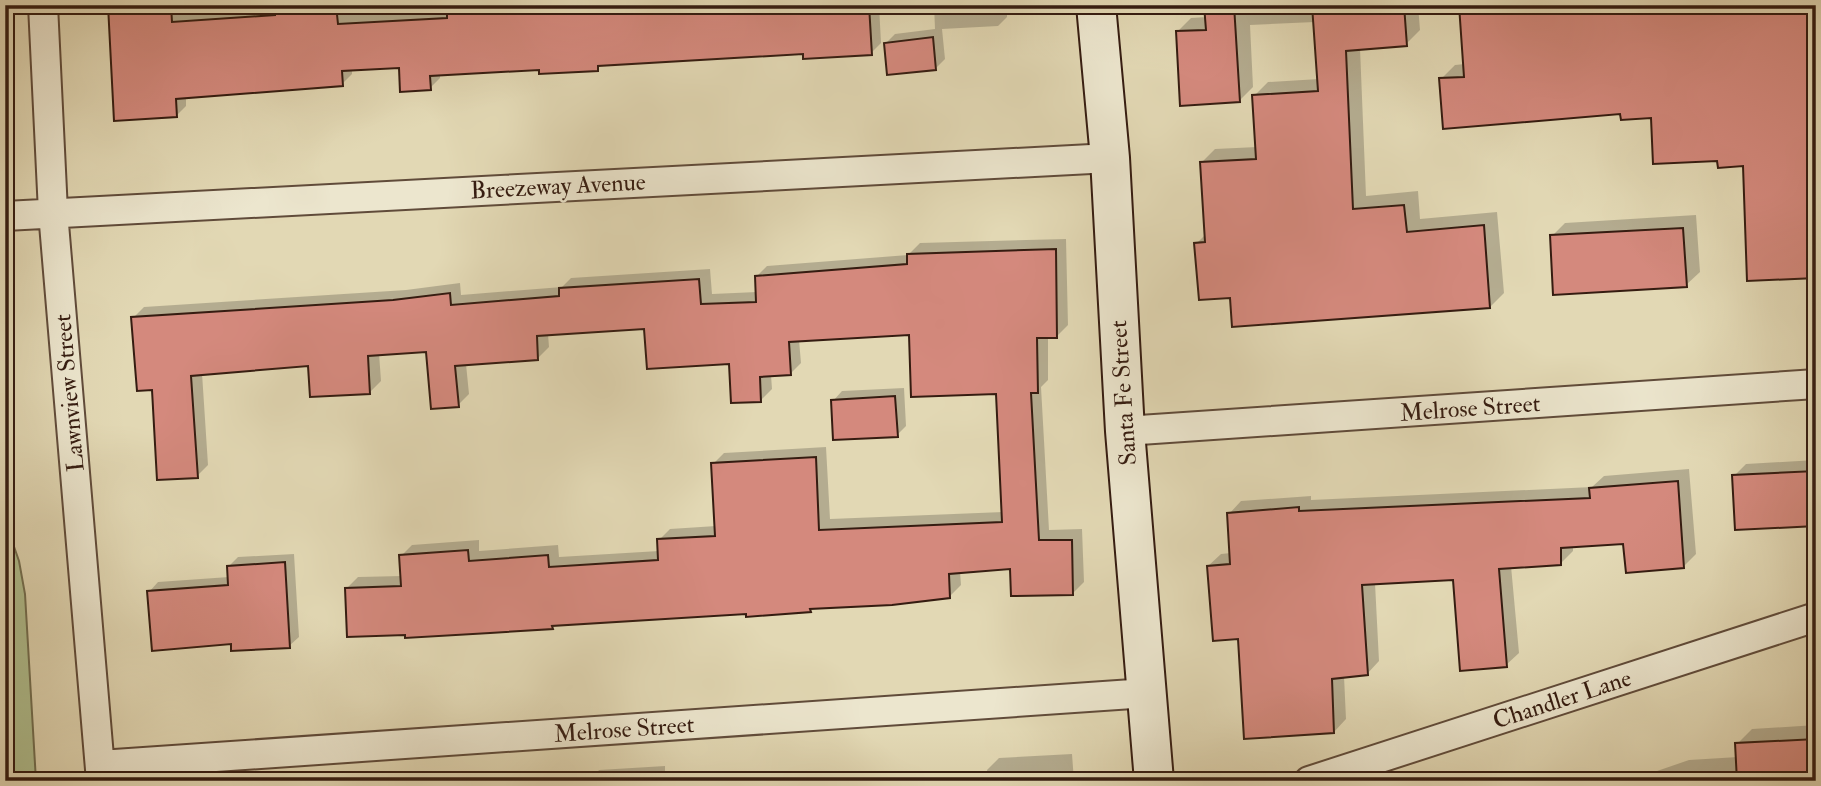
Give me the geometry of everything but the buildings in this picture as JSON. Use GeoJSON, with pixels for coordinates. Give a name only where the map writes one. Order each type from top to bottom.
{"type":"FeatureCollection","features":[{"type":"Feature","properties":{"kind":"main road","name":"Santa Fe Street"},"geometry":{"type":"LineString","coordinates":[[1096,5],[1110,158],[1125,432],[1154,781]]}},
{"type":"Feature","properties":{"kind":"street","name":"Lawnview Street"},"geometry":{"type":"LineString","coordinates":[[43,5],[53,212],[100,773]]}},
{"type":"Feature","properties":{"kind":"street","name":"Breezeway Avenue"},"geometry":{"type":"LineString","coordinates":[[5,216],[1110,158]]}},
{"type":"Feature","properties":{"kind":"street","name":"Melrose Street"},"geometry":{"type":"LineString","coordinates":[[1125,432],[1816,384]]}},
{"type":"Feature","properties":{"kind":"street","name":"Chandler Lane"},"geometry":{"type":"LineString","coordinates":[[1308,781],[1816,617]]}},
{"type":"Feature","properties":{"kind":"street","name":"Melrose Street"},"geometry":{"type":"LineString","coordinates":[[100,773],[1147,693]]}},
{"type":"Feature","properties":{"kind":"green space"},"geometry":{"type":"Polygon","coordinates":[[[5,521],[19,561],[25,594],[36,781],[5,781],[5,521]]]}}]}
